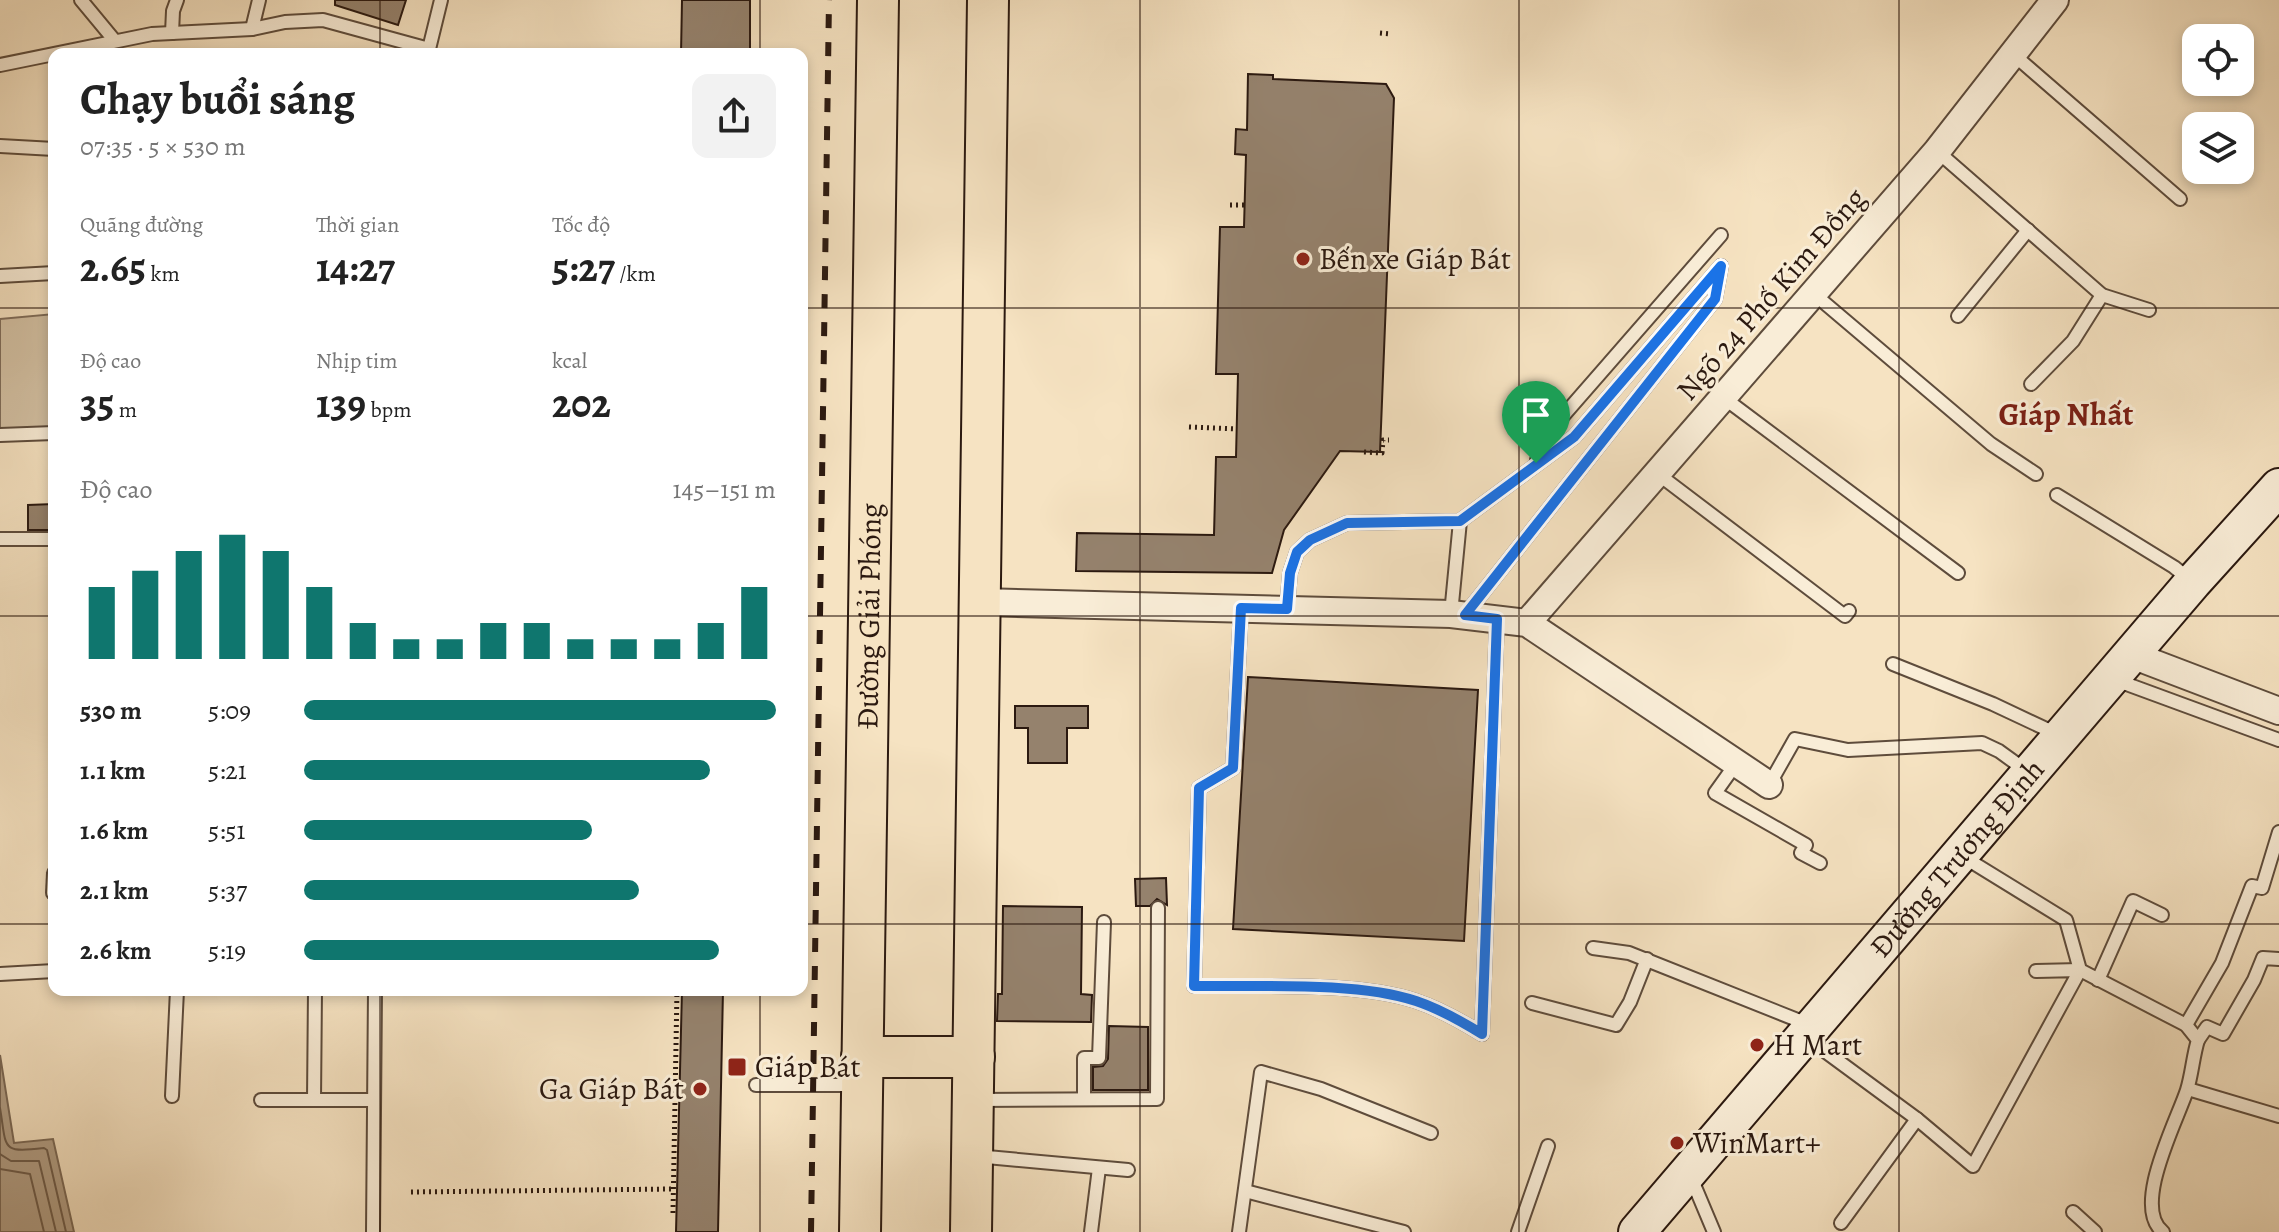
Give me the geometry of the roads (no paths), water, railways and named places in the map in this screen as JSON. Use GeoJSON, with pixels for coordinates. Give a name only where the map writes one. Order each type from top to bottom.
{"type":"FeatureCollection","features":[{"type":"Feature","properties":{"kind":"main road","name":"Đường Giải Phóng"},"geometry":{"type":"LineString","coordinates":[[860,1232],[878,0]]}},
{"type":"Feature","properties":{"kind":"main road"},"geometry":{"type":"LineString","coordinates":[[971,1232],[988,0]]}},
{"type":"Feature","properties":{"kind":"main road","name":"Đường Trương Định"},"geometry":{"type":"LineString","coordinates":[[1637,1232],[2193,582],[2279,487]]}},
{"type":"Feature","properties":{"kind":"main road"},"geometry":{"type":"LineString","coordinates":[[862,1071],[974,1057]]}},
{"type":"Feature","properties":{"kind":"street","name":"Ngõ 24 Phố Kim Đồng"},"geometry":{"type":"LineString","coordinates":[[1527,623],[1937,151],[2014,55],[2046,3]]}},
{"type":"Feature","properties":{"kind":"street"},"geometry":{"type":"LineString","coordinates":[[980,602],[1458,615],[1527,623],[1769,785]]}},
{"type":"Feature","properties":{"kind":"street"},"geometry":{"type":"LineString","coordinates":[[2122,667],[2279,711]]}},
{"type":"Feature","properties":{"kind":"lane"},"geometry":{"type":"LineString","coordinates":[[81,0],[115,41]]}},
{"type":"Feature","properties":{"kind":"lane"},"geometry":{"type":"LineString","coordinates":[[172,33],[177,0]]}},
{"type":"Feature","properties":{"kind":"lane"},"geometry":{"type":"LineString","coordinates":[[252,29],[259,0]]}},
{"type":"Feature","properties":{"kind":"lane"},"geometry":{"type":"LineString","coordinates":[[429,48],[441,0]]}},
{"type":"Feature","properties":{"kind":"lane"},"geometry":{"type":"LineString","coordinates":[[81,48],[172,33],[252,29],[285,22],[323,20],[397,48]]}},
{"type":"Feature","properties":{"kind":"lane"},"geometry":{"type":"LineString","coordinates":[[0,65],[48,55]]}},
{"type":"Feature","properties":{"kind":"lane"},"geometry":{"type":"LineString","coordinates":[[2014,55],[2180,199]]}},
{"type":"Feature","properties":{"kind":"lane"},"geometry":{"type":"LineString","coordinates":[[0,146],[48,149]]}},
{"type":"Feature","properties":{"kind":"lane"},"geometry":{"type":"LineString","coordinates":[[1937,151],[2102,295],[2149,310]]}},
{"type":"Feature","properties":{"kind":"lane"},"geometry":{"type":"LineString","coordinates":[[1958,316],[2028,230]]}},
{"type":"Feature","properties":{"kind":"lane"},"geometry":{"type":"LineString","coordinates":[[1536,463],[1556,424],[1721,235]]}},
{"type":"Feature","properties":{"kind":"lane"},"geometry":{"type":"LineString","coordinates":[[1287,609],[1290,573],[1297,552],[1310,540],[1347,523],[1460,521],[1479,510],[1536,463],[1574,437],[1721,266],[1715,299],[1458,615]]}},
{"type":"Feature","properties":{"kind":"lane"},"geometry":{"type":"LineString","coordinates":[[0,276],[48,273]]}},
{"type":"Feature","properties":{"kind":"lane"},"geometry":{"type":"LineString","coordinates":[[1814,294],[1991,444],[2036,474]]}},
{"type":"Feature","properties":{"kind":"lane"},"geometry":{"type":"LineString","coordinates":[[2031,384],[2073,341],[2102,295]]}},
{"type":"Feature","properties":{"kind":"lane"},"geometry":{"type":"LineString","coordinates":[[1724,398],[1958,573]]}},
{"type":"Feature","properties":{"kind":"lane"},"geometry":{"type":"LineString","coordinates":[[0,435],[48,433]]}},
{"type":"Feature","properties":{"kind":"lane"},"geometry":{"type":"LineString","coordinates":[[1658,474],[1845,616],[1849,611]]}},
{"type":"Feature","properties":{"kind":"lane"},"geometry":{"type":"LineString","coordinates":[[2057,495],[2193,582]]}},
{"type":"Feature","properties":{"kind":"lane"},"geometry":{"type":"LineString","coordinates":[[1458,615],[1460,521]]}},
{"type":"Feature","properties":{"kind":"lane"},"geometry":{"type":"LineString","coordinates":[[0,539],[48,539]]}},
{"type":"Feature","properties":{"kind":"lane"},"geometry":{"type":"LineString","coordinates":[[1241,608],[1233,768],[1199,788],[1194,986],[1378,992],[1415,1000],[1452,1016],[1482,1034],[1497,619]]}},
{"type":"Feature","properties":{"kind":"lane"},"geometry":{"type":"LineString","coordinates":[[1893,664],[2062,736]]}},
{"type":"Feature","properties":{"kind":"lane"},"geometry":{"type":"LineString","coordinates":[[2122,667],[2279,740]]}},
{"type":"Feature","properties":{"kind":"lane"},"geometry":{"type":"LineString","coordinates":[[1769,785],[1795,739],[1848,750],[1982,743],[1999,751],[2030,774]]}},
{"type":"Feature","properties":{"kind":"lane"},"geometry":{"type":"LineString","coordinates":[[1735,765],[1715,793],[1806,845],[1801,853],[1820,863]]}},
{"type":"Feature","properties":{"kind":"lane"},"geometry":{"type":"LineString","coordinates":[[2186,1025],[2222,963],[2252,886],[2262,888],[2279,832]]}},
{"type":"Feature","properties":{"kind":"lane"},"geometry":{"type":"LineString","coordinates":[[1593,948],[1647,959],[1808,1031],[1973,1166],[2080,970],[2066,920],[1961,855]]}},
{"type":"Feature","properties":{"kind":"lane"},"geometry":{"type":"LineString","coordinates":[[2098,980],[2133,901],[2162,915]]}},
{"type":"Feature","properties":{"kind":"lane"},"geometry":{"type":"LineString","coordinates":[[973,1100],[1157,1099],[1158,908]]}},
{"type":"Feature","properties":{"kind":"lane"},"geometry":{"type":"LineString","coordinates":[[1084,1099],[1084,1058],[1099,1058],[1104,922]]}},
{"type":"Feature","properties":{"kind":"lane"},"geometry":{"type":"LineString","coordinates":[[2157,1230],[2152,1212],[2152,1186],[2188,1089],[2198,1040],[2207,1027],[2223,1034],[2263,958],[2279,959]]}},
{"type":"Feature","properties":{"kind":"lane"},"geometry":{"type":"LineString","coordinates":[[1532,1003],[1616,1025],[1630,1002],[1647,959]]}},
{"type":"Feature","properties":{"kind":"lane"},"geometry":{"type":"LineString","coordinates":[[2036,971],[2080,970],[2186,1025],[2198,1040]]}},
{"type":"Feature","properties":{"kind":"lane"},"geometry":{"type":"LineString","coordinates":[[0,974],[48,971]]}},
{"type":"Feature","properties":{"kind":"lane"},"geometry":{"type":"LineString","coordinates":[[172,1096],[177,996]]}},
{"type":"Feature","properties":{"kind":"lane"},"geometry":{"type":"LineString","coordinates":[[314,1100],[315,996]]}},
{"type":"Feature","properties":{"kind":"lane"},"geometry":{"type":"LineString","coordinates":[[373,1232],[375,996]]}},
{"type":"Feature","properties":{"kind":"lane"},"geometry":{"type":"LineString","coordinates":[[756,1085],[862,1071]]}},
{"type":"Feature","properties":{"kind":"lane"},"geometry":{"type":"LineString","coordinates":[[1239,1232],[1261,1072],[1321,1089],[1431,1133]]}},
{"type":"Feature","properties":{"kind":"lane"},"geometry":{"type":"LineString","coordinates":[[2188,1089],[2279,1116]]}},
{"type":"Feature","properties":{"kind":"lane"},"geometry":{"type":"LineString","coordinates":[[261,1100],[374,1100]]}},
{"type":"Feature","properties":{"kind":"lane"},"geometry":{"type":"LineString","coordinates":[[1841,1223],[1917,1119]]}},
{"type":"Feature","properties":{"kind":"lane"},"geometry":{"type":"LineString","coordinates":[[1518,1232],[1548,1146]]}},
{"type":"Feature","properties":{"kind":"lane"},"geometry":{"type":"LineString","coordinates":[[972,1156],[1128,1170]]}},
{"type":"Feature","properties":{"kind":"lane"},"geometry":{"type":"LineString","coordinates":[[1091,1232],[1099,1168]]}},
{"type":"Feature","properties":{"kind":"lane"},"geometry":{"type":"LineString","coordinates":[[1689,1172],[1714,1232]]}},
{"type":"Feature","properties":{"kind":"lane"},"geometry":{"type":"LineString","coordinates":[[1245,1191],[1404,1232]]}},
{"type":"Feature","properties":{"kind":"lane"},"geometry":{"type":"LineString","coordinates":[[2073,1212],[2095,1232]]}},
{"type":"Feature","properties":{"kind":"water"},"geometry":{"type":"Polygon","coordinates":[[[0,1055],[14,1143],[53,1139],[74,1232],[0,1232],[0,1055]]]}},
{"type":"Feature","properties":{"kind":"railway"},"geometry":{"type":"LineString","coordinates":[[811,1232],[829,0]]}},
{"type":"Feature","properties":{"kind":"place","name":"Bến xe Giáp Bát"},"geometry":{"type":"Point","coordinates":[1303,259]}},
{"type":"Feature","properties":{"kind":"place","name":"H Mart"},"geometry":{"type":"Point","coordinates":[1757,1045]}},
{"type":"Feature","properties":{"kind":"place","name":"Giáp Bát"},"geometry":{"type":"Point","coordinates":[737,1067]}},
{"type":"Feature","properties":{"kind":"place","name":"Ga Giáp Bát"},"geometry":{"type":"Point","coordinates":[700,1089]}},
{"type":"Feature","properties":{"kind":"place","name":"WinMart+"},"geometry":{"type":"Point","coordinates":[1677,1143]}},
{"type":"Feature","properties":{"kind":"district","name":"Giáp Nhất"},"geometry":{"type":"Point","coordinates":[2066,414]}}]}
